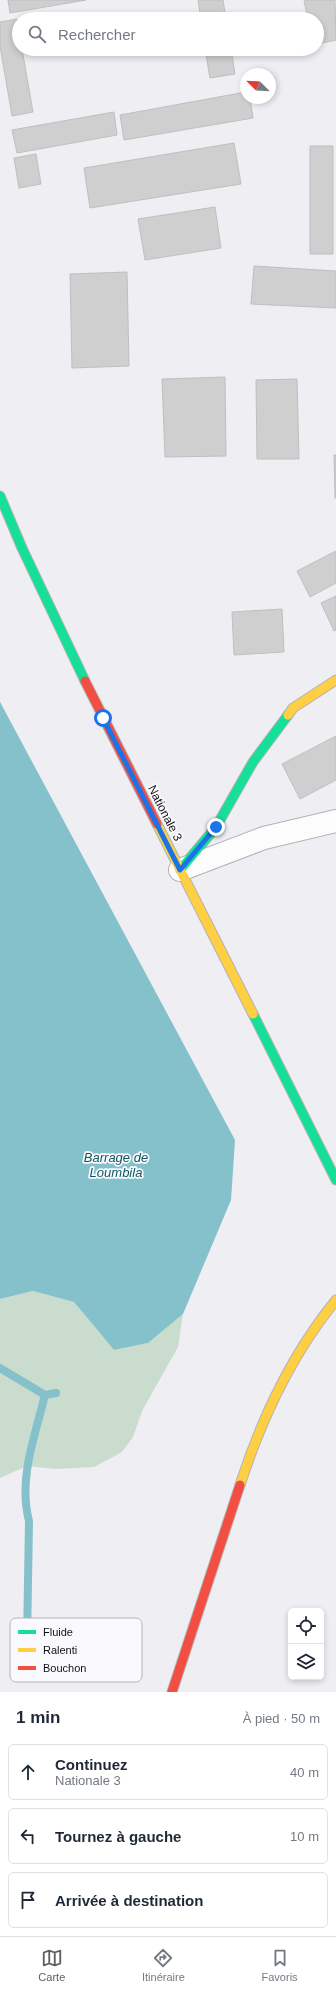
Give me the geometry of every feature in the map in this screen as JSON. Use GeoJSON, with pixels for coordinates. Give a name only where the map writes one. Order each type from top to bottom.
{"type":"FeatureCollection","features":[{"type":"Feature","properties":{"kind":"main road","name":"Nationale 3"},"geometry":{"type":"LineString","coordinates":[[0,496],[22,548],[103,718],[336,1180]]}},
{"type":"Feature","properties":{"kind":"main road"},"geometry":{"type":"LineString","coordinates":[[0,523],[22,548]]}},
{"type":"Feature","properties":{"kind":"main road"},"geometry":{"type":"LineString","coordinates":[[180,870],[216,827],[253,762],[293,708],[336,680]]}},
{"type":"Feature","properties":{"kind":"main road"},"geometry":{"type":"LineString","coordinates":[[172,1692],[244,1468],[276,1395],[303,1342],[336,1300]]}},
{"type":"Feature","properties":{"kind":"street"},"geometry":{"type":"LineString","coordinates":[[180,870],[264,838],[336,821]]}},
{"type":"Feature","properties":{"kind":"green space"},"geometry":{"type":"Polygon","coordinates":[[[33,1291],[74,1302],[114,1350],[148,1343],[183,1314],[178,1347],[142,1411],[133,1437],[122,1452],[94,1467],[56,1469],[27,1466],[0,1478],[0,1299],[33,1291]]]}},
{"type":"Feature","properties":{"kind":"water","name":"Barrage de Loumbila"},"geometry":{"type":"Polygon","coordinates":[[[0,702],[235,1140],[231,1200],[183,1314],[148,1343],[114,1350],[74,1302],[33,1291],[0,1299],[0,702]]]}},
{"type":"Feature","properties":{"kind":"building"},"geometry":{"type":"Polygon","coordinates":[[[8,0],[86,0],[12,12],[10,13],[8,0]]]}},
{"type":"Feature","properties":{"kind":"building"},"geometry":{"type":"Polygon","coordinates":[[[198,0],[223,0],[225,12],[200,12],[198,0]]]}},
{"type":"Feature","properties":{"kind":"building"},"geometry":{"type":"Polygon","coordinates":[[[335,0],[336,40],[324,43],[324,12],[306,12],[304,1],[335,0]]]}},
{"type":"Feature","properties":{"kind":"building"},"geometry":{"type":"Polygon","coordinates":[[[12,20],[12,56],[23,56],[33,112],[12,116],[0,46],[0,22],[12,20]]]}},
{"type":"Feature","properties":{"kind":"building"},"geometry":{"type":"Polygon","coordinates":[[[206,56],[232,56],[235,74],[210,78],[206,56]]]}},
{"type":"Feature","properties":{"kind":"building"},"geometry":{"type":"Polygon","coordinates":[[[240,93],[240,104],[251,104],[253,118],[124,140],[120,115],[240,93]]]}},
{"type":"Feature","properties":{"kind":"building"},"geometry":{"type":"Polygon","coordinates":[[[114,112],[117,135],[17,153],[12,130],[114,112]]]}},
{"type":"Feature","properties":{"kind":"building"},"geometry":{"type":"Polygon","coordinates":[[[234,143],[241,184],[90,208],[84,168],[234,143]]]}},
{"type":"Feature","properties":{"kind":"building"},"geometry":{"type":"Polygon","coordinates":[[[310,146],[333,146],[333,254],[310,254],[310,146]]]}},
{"type":"Feature","properties":{"kind":"building"},"geometry":{"type":"Polygon","coordinates":[[[36,154],[41,184],[19,188],[14,158],[36,154]]]}},
{"type":"Feature","properties":{"kind":"building"},"geometry":{"type":"Polygon","coordinates":[[[215,207],[221,248],[145,260],[138,219],[215,207]]]}},
{"type":"Feature","properties":{"kind":"building"},"geometry":{"type":"Polygon","coordinates":[[[254,266],[336,271],[336,308],[251,304],[254,266]]]}},
{"type":"Feature","properties":{"kind":"building"},"geometry":{"type":"Polygon","coordinates":[[[127,272],[129,366],[72,368],[70,274],[127,272]]]}},
{"type":"Feature","properties":{"kind":"building"},"geometry":{"type":"Polygon","coordinates":[[[225,377],[226,456],[165,457],[162,379],[225,377]]]}},
{"type":"Feature","properties":{"kind":"building"},"geometry":{"type":"Polygon","coordinates":[[[297,379],[299,459],[257,459],[256,380],[297,379]]]}},
{"type":"Feature","properties":{"kind":"building"},"geometry":{"type":"Polygon","coordinates":[[[334,455],[336,455],[336,498],[335,498],[334,455]]]}},
{"type":"Feature","properties":{"kind":"building"},"geometry":{"type":"Polygon","coordinates":[[[336,551],[336,583],[310,597],[297,571],[336,551]]]}},
{"type":"Feature","properties":{"kind":"building"},"geometry":{"type":"Polygon","coordinates":[[[336,596],[336,630],[334,631],[321,603],[336,596]]]}},
{"type":"Feature","properties":{"kind":"building"},"geometry":{"type":"Polygon","coordinates":[[[282,609],[284,652],[234,655],[232,612],[282,609]]]}},
{"type":"Feature","properties":{"kind":"building"},"geometry":{"type":"Polygon","coordinates":[[[336,736],[336,780],[300,799],[282,764],[336,736]]]}},
{"type":"Feature","properties":{"kind":"waterway"},"geometry":{"type":"LineString","coordinates":[[0,1368],[45,1395],[56,1393]]}},
{"type":"Feature","properties":{"kind":"waterway"},"geometry":{"type":"LineString","coordinates":[[27,1618],[29,1521],[25,1489],[29,1458],[45,1395]]}},
{"type":"Feature","properties":{"kind":"traffic: fast"},"geometry":{"type":"LineString","coordinates":[[0,496],[22,548],[85,681]]}},
{"type":"Feature","properties":{"kind":"traffic: fast"},"geometry":{"type":"LineString","coordinates":[[180,870],[216,827],[253,762],[288,715]]}},
{"type":"Feature","properties":{"kind":"traffic: fast"},"geometry":{"type":"LineString","coordinates":[[253,1014],[336,1180]]}},
{"type":"Feature","properties":{"kind":"traffic: slow"},"geometry":{"type":"LineString","coordinates":[[288,715],[293,708],[336,680]]}},
{"type":"Feature","properties":{"kind":"traffic: slow"},"geometry":{"type":"LineString","coordinates":[[157,824],[253,1014]]}},
{"type":"Feature","properties":{"kind":"traffic: slow"},"geometry":{"type":"LineString","coordinates":[[240,1485],[258,1435],[279,1388],[305,1343],[336,1300]]}},
{"type":"Feature","properties":{"kind":"traffic: jam"},"geometry":{"type":"LineString","coordinates":[[85,681],[157,824]]}},
{"type":"Feature","properties":{"kind":"traffic: jam"},"geometry":{"type":"LineString","coordinates":[[172,1692],[240,1485]]}},
{"type":"Feature","properties":{"kind":"route"},"geometry":{"type":"LineString","coordinates":[[103,718],[180,870],[216,827]]}}]}
